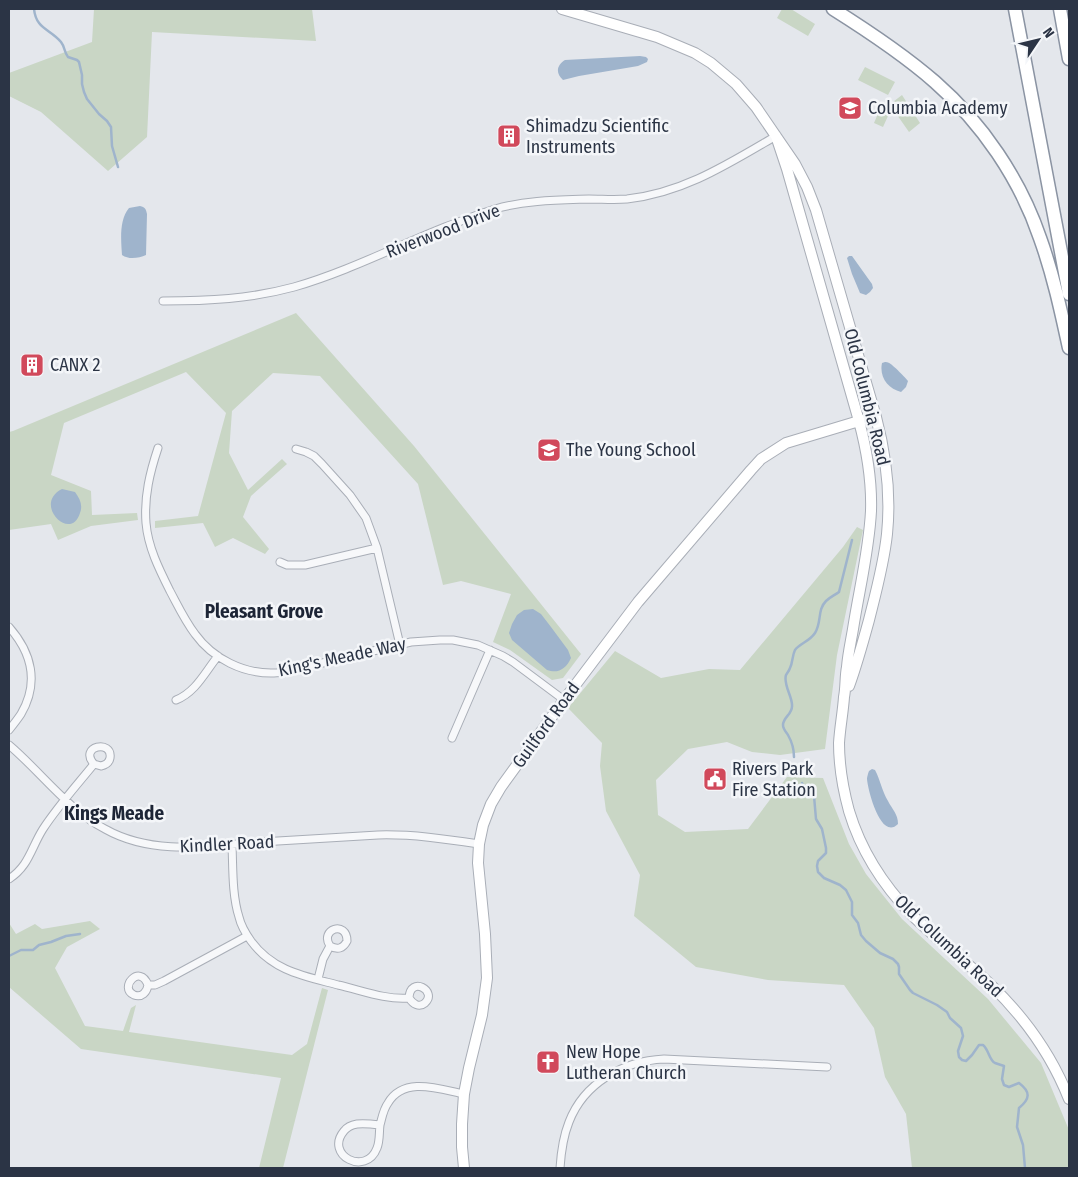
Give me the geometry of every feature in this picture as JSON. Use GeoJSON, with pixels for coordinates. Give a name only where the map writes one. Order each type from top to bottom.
{"type":"FeatureCollection","features":[{"type":"Feature","properties":{"kind":"highway"},"geometry":{"type":"LineString","coordinates":[[833,9],[892,48],[936,83],[976,125],[995,151],[1027,204],[1040,236],[1056,289],[1069,348]]}},
{"type":"Feature","properties":{"kind":"highway"},"geometry":{"type":"LineString","coordinates":[[1014,9],[1069,294]]}},
{"type":"Feature","properties":{"kind":"highway"},"geometry":{"type":"LineString","coordinates":[[1060,9],[1069,59]]}},
{"type":"Feature","properties":{"kind":"street","name":"Old Columbia Road"},"geometry":{"type":"LineString","coordinates":[[562,9],[657,37],[711,63],[736,84],[756,107],[795,164],[807,187],[816,210],[876,417],[886,461],[887,535],[878,584],[845,696]]}},
{"type":"Feature","properties":{"kind":"street","name":"Old Columbia Road"},"geometry":{"type":"LineString","coordinates":[[776,136],[859,420],[869,465],[871,513],[866,558],[846,668],[845,696],[839,744],[843,788],[849,812],[866,853],[887,887],[914,916],[992,986],[1022,1019],[1050,1060],[1061,1079],[1069,1099]]}},
{"type":"Feature","properties":{"kind":"street","name":"Riverwood Drive"},"geometry":{"type":"LineString","coordinates":[[163,301],[207,301],[238,298],[294,287],[348,268],[498,208],[543,201],[627,199],[663,192],[705,176],[776,136]]}},
{"type":"Feature","properties":{"kind":"street","name":"Guilford Road"},"geometry":{"type":"LineString","coordinates":[[464,1168],[462,1124],[464,1094],[482,1015],[488,978],[486,934],[478,863],[479,844],[491,804],[501,787],[564,700],[638,602],[761,459],[786,443],[859,420],[876,417]]}},
{"type":"Feature","properties":{"kind":"street","name":"King's Meade Way"},"geometry":{"type":"LineString","coordinates":[[158,448],[148,479],[146,494],[146,523],[150,542],[158,566],[186,622],[206,647],[218,656],[231,664],[246,669],[275,673],[400,645],[424,641],[453,640],[478,645],[513,662],[564,700]]}},
{"type":"Feature","properties":{"kind":"street"},"geometry":{"type":"LineString","coordinates":[[296,449],[314,456],[350,495],[366,518],[377,548],[400,645]]}},
{"type":"Feature","properties":{"kind":"street"},"geometry":{"type":"LineString","coordinates":[[280,562],[287,566],[305,566],[377,548]]}},
{"type":"Feature","properties":{"kind":"street"},"geometry":{"type":"LineString","coordinates":[[9,627],[22,644],[28,656],[32,679],[26,702],[20,715],[9,730]]}},
{"type":"Feature","properties":{"kind":"street"},"geometry":{"type":"LineString","coordinates":[[452,738],[490,650]]}},
{"type":"Feature","properties":{"kind":"street"},"geometry":{"type":"LineString","coordinates":[[176,700],[191,692],[218,656]]}},
{"type":"Feature","properties":{"kind":"street","name":"Kindler Road"},"geometry":{"type":"LineString","coordinates":[[9,745],[92,822],[106,830],[139,843],[177,847],[380,835],[479,844]]}},
{"type":"Feature","properties":{"kind":"street"},"geometry":{"type":"LineString","coordinates":[[9,879],[24,866],[44,828],[94,764]]}},
{"type":"Feature","properties":{"kind":"street"},"geometry":{"type":"LineString","coordinates":[[232,845],[239,918],[247,936],[256,948],[272,962],[295,973],[391,998],[409,998]]}},
{"type":"Feature","properties":{"kind":"street"},"geometry":{"type":"LineString","coordinates":[[148,985],[155,985],[164,981],[247,936]]}},
{"type":"Feature","properties":{"kind":"street"},"geometry":{"type":"LineString","coordinates":[[318,979],[323,959],[330,946]]}},
{"type":"Feature","properties":{"kind":"street"},"geometry":{"type":"LineString","coordinates":[[560,1168],[564,1136],[578,1105],[591,1089],[615,1071],[641,1061],[664,1059],[827,1067]]}},
{"type":"Feature","properties":{"kind":"street"},"geometry":{"type":"LineString","coordinates":[[380,1125],[358,1123],[346,1128],[339,1139],[341,1152],[345,1157],[356,1163],[363,1163],[371,1158],[377,1149],[380,1125],[388,1102],[405,1088],[420,1086],[464,1094]]}},
{"type":"Feature","properties":{"kind":"green space"},"geometry":{"type":"Polygon","coordinates":[[[94,9],[312,9],[316,41],[152,32],[147,137],[108,171],[41,112],[9,96],[9,73],[92,42],[94,9]]]}},
{"type":"Feature","properties":{"kind":"green space"},"geometry":{"type":"Polygon","coordinates":[[[782,9],[791,9],[815,24],[808,36],[777,18],[782,9]]]}},
{"type":"Feature","properties":{"kind":"green space"},"geometry":{"type":"Polygon","coordinates":[[[865,67],[895,82],[888,95],[858,80],[865,67]]]}},
{"type":"Feature","properties":{"kind":"green space"},"geometry":{"type":"Polygon","coordinates":[[[902,95],[920,123],[909,132],[895,112],[888,116],[883,127],[874,123],[883,102],[889,105],[902,95]]]}},
{"type":"Feature","properties":{"kind":"green space"},"geometry":{"type":"Polygon","coordinates":[[[296,313],[414,446],[581,654],[563,678],[552,680],[510,650],[493,642],[511,594],[461,581],[443,585],[418,484],[320,376],[273,373],[232,411],[229,453],[248,490],[282,459],[287,464],[251,496],[243,517],[269,549],[265,554],[233,538],[215,547],[203,523],[155,528],[155,521],[198,516],[226,413],[186,372],[64,423],[51,475],[91,491],[92,515],[137,513],[138,520],[91,526],[58,540],[51,524],[9,530],[9,432],[296,313]]]}},
{"type":"Feature","properties":{"kind":"green space"},"geometry":{"type":"Polygon","coordinates":[[[857,527],[863,530],[837,655],[825,749],[780,755],[752,752],[727,742],[688,749],[656,780],[658,815],[685,832],[748,829],[787,777],[823,778],[849,844],[866,874],[902,919],[988,999],[1041,1063],[1069,1130],[1069,1168],[912,1168],[906,1114],[885,1077],[874,1028],[844,985],[768,980],[696,967],[634,916],[640,875],[606,811],[600,766],[602,743],[568,708],[615,651],[661,678],[709,669],[740,670],[843,547],[857,527]]]}},
{"type":"Feature","properties":{"kind":"green space"},"geometry":{"type":"Polygon","coordinates":[[[90,921],[100,929],[67,947],[55,968],[85,1026],[123,1031],[131,1008],[136,1005],[129,1032],[292,1055],[307,1044],[322,988],[328,990],[283,1168],[259,1168],[281,1078],[81,1049],[9,987],[9,923],[16,934],[35,924],[42,929],[90,921]]]}},
{"type":"Feature","properties":{"kind":"water"},"geometry":{"type":"Polygon","coordinates":[[[640,56],[648,59],[647,62],[638,66],[563,80],[558,72],[560,64],[565,60],[640,56]]]}},
{"type":"Feature","properties":{"kind":"water"},"geometry":{"type":"Polygon","coordinates":[[[140,206],[145,208],[147,214],[146,255],[128,258],[122,255],[122,224],[129,208],[140,206]]]}},
{"type":"Feature","properties":{"kind":"water"},"geometry":{"type":"Polygon","coordinates":[[[852,256],[872,284],[873,288],[866,295],[860,293],[847,258],[852,256]]]}},
{"type":"Feature","properties":{"kind":"water"},"geometry":{"type":"Polygon","coordinates":[[[885,362],[893,366],[908,381],[906,387],[901,392],[888,385],[883,378],[881,368],[882,363],[885,362]]]}},
{"type":"Feature","properties":{"kind":"water"},"geometry":{"type":"Polygon","coordinates":[[[62,489],[75,492],[81,505],[80,513],[75,521],[69,524],[62,523],[52,511],[51,503],[54,496],[62,489]]]}},
{"type":"Feature","properties":{"kind":"water"},"geometry":{"type":"Polygon","coordinates":[[[533,609],[541,614],[568,650],[571,658],[561,670],[547,670],[512,640],[509,633],[517,615],[524,610],[533,609]]]}},
{"type":"Feature","properties":{"kind":"water"},"geometry":{"type":"Polygon","coordinates":[[[875,770],[897,817],[898,824],[892,827],[886,826],[876,812],[867,779],[869,771],[875,770]]]}},
{"type":"Feature","properties":{"kind":"waterway"},"geometry":{"type":"LineString","coordinates":[[34,9],[38,21],[61,42],[68,57],[79,62],[82,84],[87,99],[111,127],[112,146],[118,167]]}},
{"type":"Feature","properties":{"kind":"waterway"},"geometry":{"type":"LineString","coordinates":[[794,757],[792,743],[783,726],[783,722],[792,708],[792,701],[785,679],[786,675],[791,666],[795,650],[815,633],[823,605],[839,592],[852,540]]}},
{"type":"Feature","properties":{"kind":"waterway"},"geometry":{"type":"LineString","coordinates":[[802,783],[805,789],[814,796],[816,819],[822,829],[826,848],[826,853],[818,861],[818,872],[824,878],[840,885],[846,890],[852,902],[852,915],[858,923],[861,935],[880,953],[893,959],[898,964],[899,974],[913,993],[947,1012],[950,1018],[961,1028],[963,1036],[958,1051],[959,1057],[962,1060],[966,1061],[979,1045],[983,1045],[993,1062],[1004,1066],[1002,1079],[1004,1085],[1009,1087],[1019,1083],[1026,1089],[1028,1096],[1019,1108],[1017,1127],[1023,1145],[1025,1168]]}},
{"type":"Feature","properties":{"kind":"waterway"},"geometry":{"type":"LineString","coordinates":[[9,956],[21,950],[33,950],[39,945],[66,936],[80,934]]}},
{"type":"Feature","properties":{"kind":"place","name":"Columbia Academy"},"geometry":{"type":"Point","coordinates":[850,108]}},
{"type":"Feature","properties":{"kind":"place","name":"Shimadzu Scientific Instruments"},"geometry":{"type":"Point","coordinates":[509,136]}},
{"type":"Feature","properties":{"kind":"place","name":"CANX 2"},"geometry":{"type":"Point","coordinates":[32,365]}},
{"type":"Feature","properties":{"kind":"place","name":"The Young School"},"geometry":{"type":"Point","coordinates":[549,450]}},
{"type":"Feature","properties":{"kind":"place","name":"Rivers Park Fire Station"},"geometry":{"type":"Point","coordinates":[715,779]}},
{"type":"Feature","properties":{"kind":"place","name":"New Hope Lutheran Church"},"geometry":{"type":"Point","coordinates":[548,1062]}},
{"type":"Feature","properties":{"kind":"district","name":"Pleasant Grove"},"geometry":{"type":"Point","coordinates":[264,611]}},
{"type":"Feature","properties":{"kind":"district","name":"Kings Meade"},"geometry":{"type":"Point","coordinates":[114,813]}}]}
